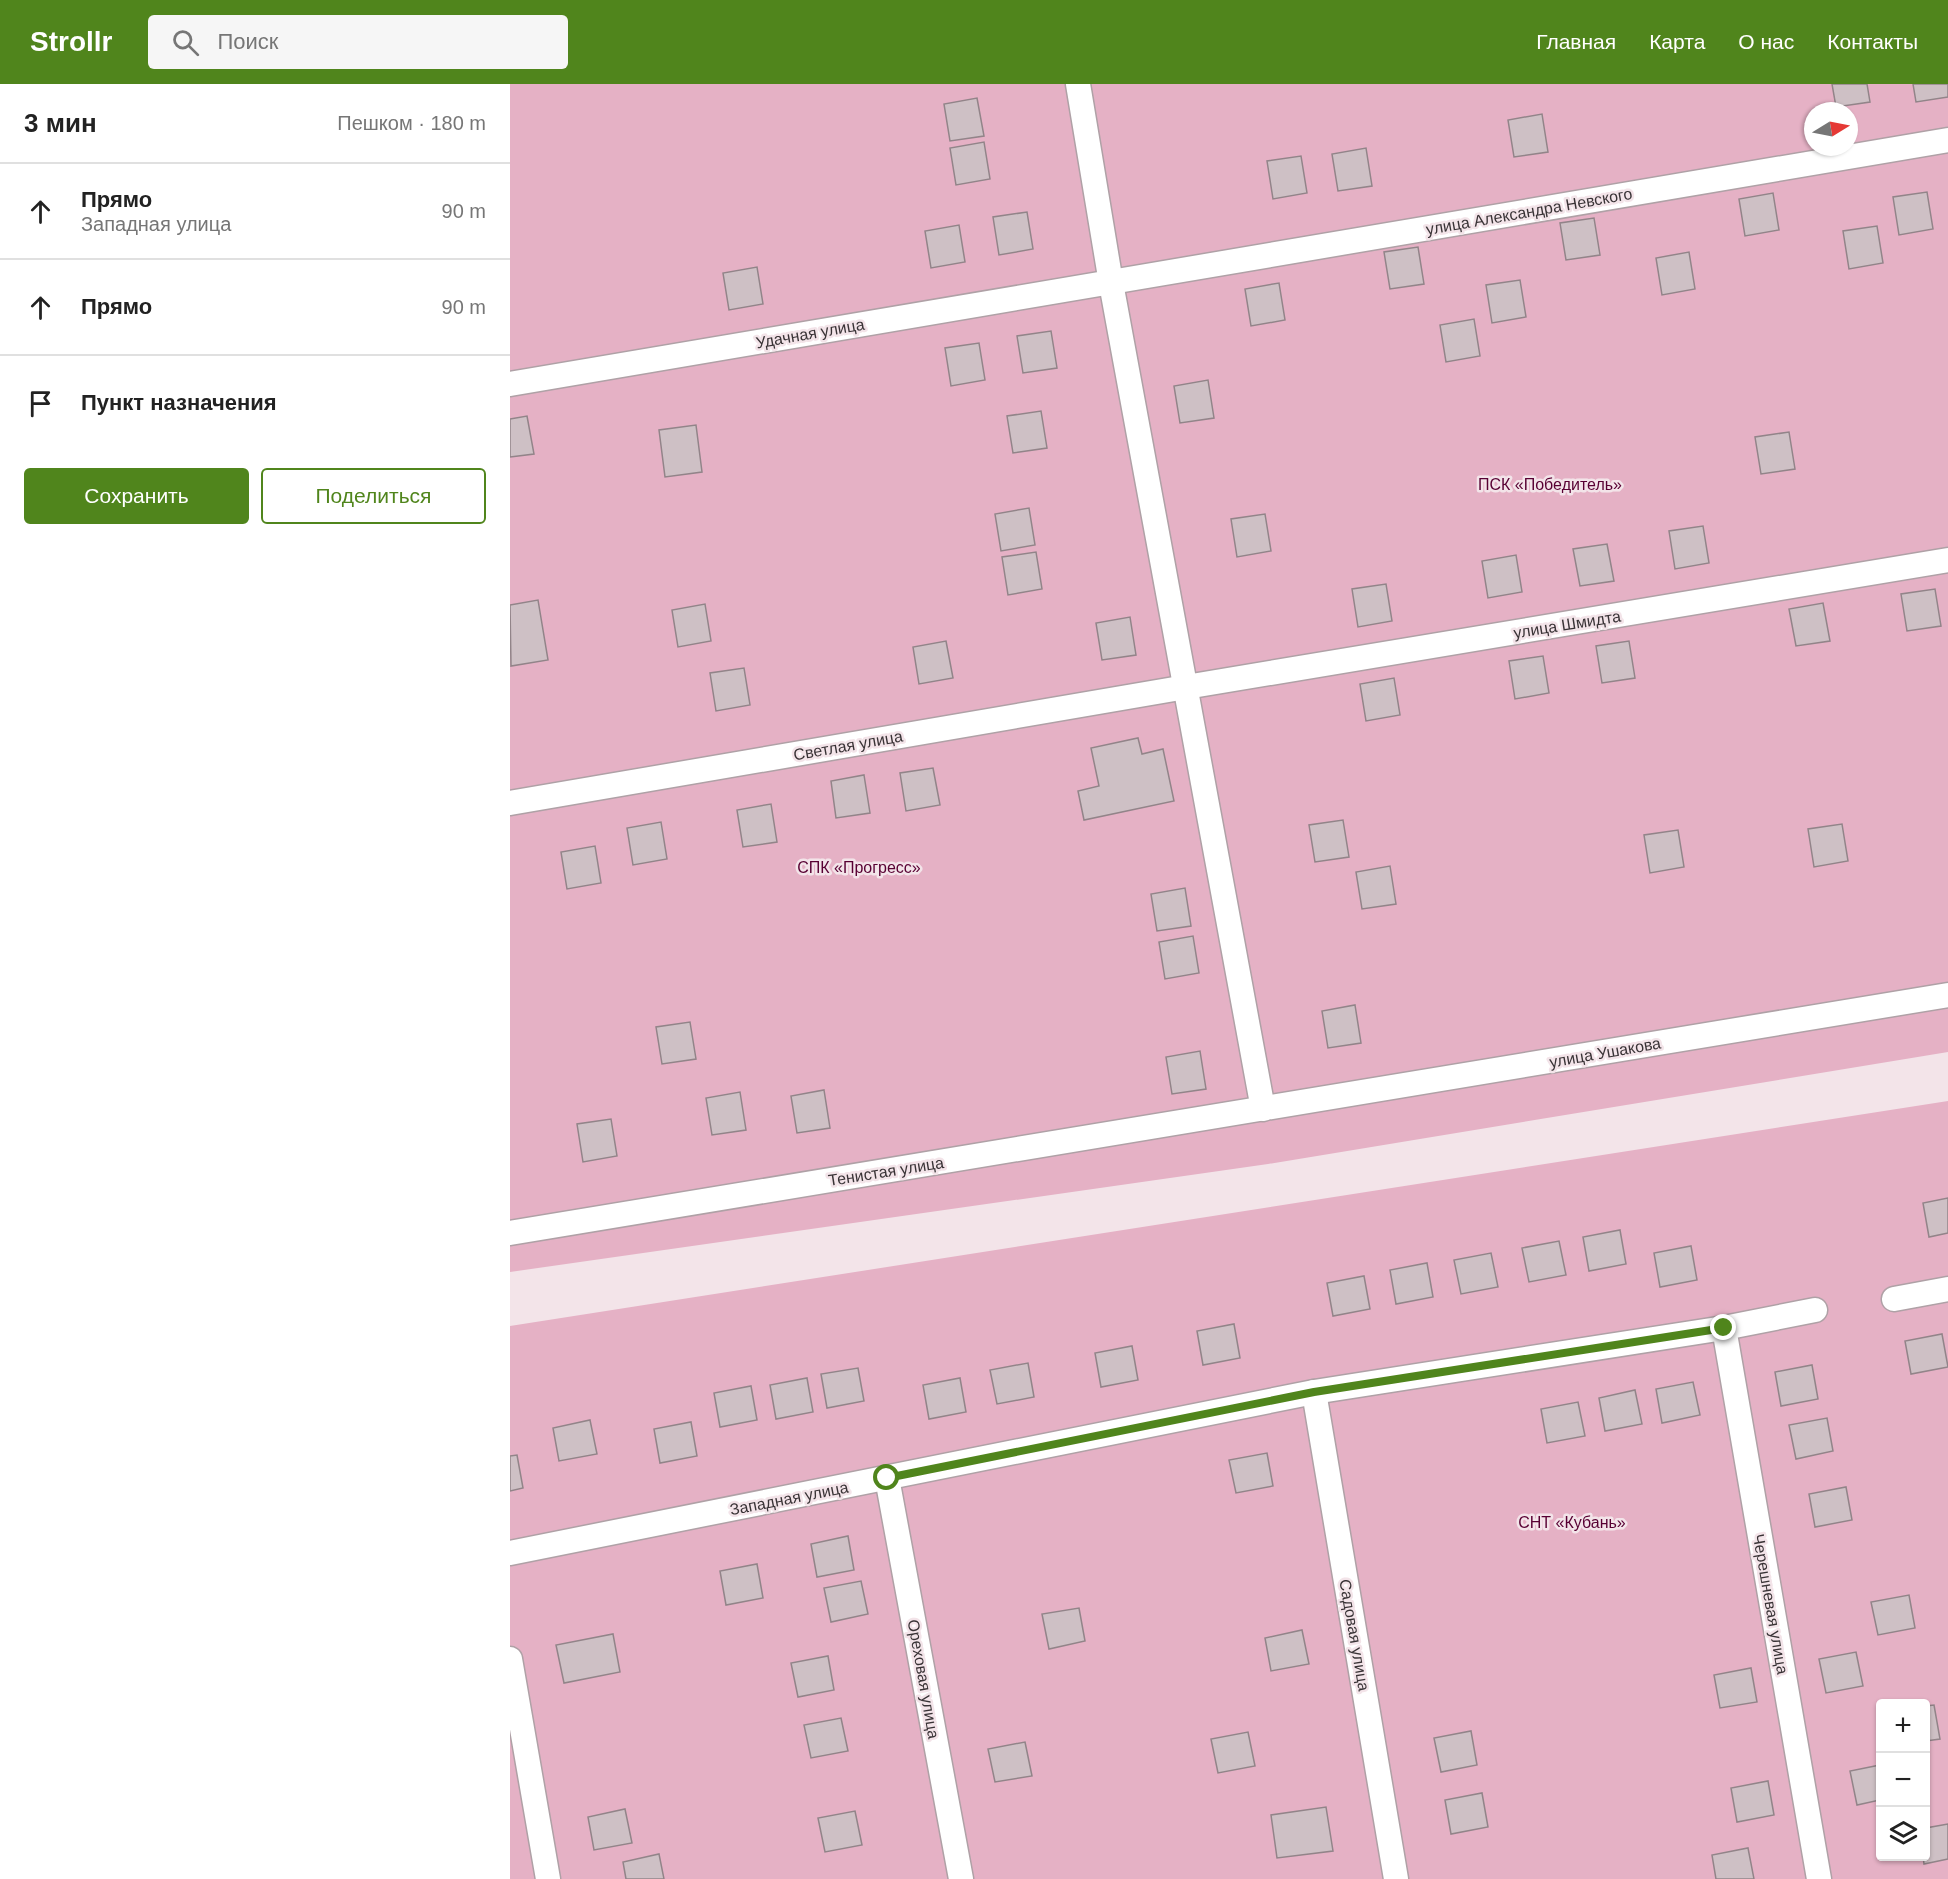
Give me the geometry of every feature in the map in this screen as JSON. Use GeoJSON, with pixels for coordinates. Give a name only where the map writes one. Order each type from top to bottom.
{"type":"FeatureCollection","features":[{"type":"Feature","properties":{"kind":"street"},"geometry":{"type":"LineString","coordinates":[[1078,84],[1111,283],[1263,1110]]}},
{"type":"Feature","properties":{"kind":"street","name":"улица Александра Невского"},"geometry":{"type":"LineString","coordinates":[[1111,283],[1948,140]]}},
{"type":"Feature","properties":{"kind":"street","name":"Удачная улица"},"geometry":{"type":"LineString","coordinates":[[510,384],[1111,283]]}},
{"type":"Feature","properties":{"kind":"street","name":"улица Шмидта"},"geometry":{"type":"LineString","coordinates":[[1186,687],[1948,560]]}},
{"type":"Feature","properties":{"kind":"street","name":"Светлая улица"},"geometry":{"type":"LineString","coordinates":[[510,803],[1186,687]]}},
{"type":"Feature","properties":{"kind":"street","name":"улица Ушакова"},"geometry":{"type":"LineString","coordinates":[[1263,1110],[1948,995]]}},
{"type":"Feature","properties":{"kind":"street","name":"Тенистая улица"},"geometry":{"type":"LineString","coordinates":[[510,1233],[1263,1110]]}},
{"type":"Feature","properties":{"kind":"street"},"geometry":{"type":"LineString","coordinates":[[1894,1299],[1948,1289]]}},
{"type":"Feature","properties":{"kind":"street","name":"Западная улица"},"geometry":{"type":"LineString","coordinates":[[510,1553],[1314,1392],[1724,1328],[1815,1310]]}},
{"type":"Feature","properties":{"kind":"street","name":"Черешневая улица"},"geometry":{"type":"LineString","coordinates":[[1724,1328],[1819,1879]]}},
{"type":"Feature","properties":{"kind":"street","name":"Садовая улица"},"geometry":{"type":"LineString","coordinates":[[1314,1392],[1396,1879]]}},
{"type":"Feature","properties":{"kind":"street","name":"Ореховая улица"},"geometry":{"type":"LineString","coordinates":[[887,1478],[961,1879]]}},
{"type":"Feature","properties":{"kind":"street"},"geometry":{"type":"LineString","coordinates":[[510,1659],[548,1879]]}},
{"type":"Feature","properties":{"kind":"green space"},"geometry":{"type":"Polygon","coordinates":[[[510,84],[1948,84],[1948,1052],[1268,1164],[510,1272],[510,84]]]}},
{"type":"Feature","properties":{"kind":"green space","name":"СНТ «Кубань»"},"geometry":{"type":"Polygon","coordinates":[[[1948,1101],[1948,1879],[510,1879],[510,1326],[1948,1101]]]}},
{"type":"Feature","properties":{"kind":"building"},"geometry":{"type":"Polygon","coordinates":[[[1832,84],[1867,84],[1870,102],[1835,102],[1832,84]]]}},
{"type":"Feature","properties":{"kind":"building"},"geometry":{"type":"Polygon","coordinates":[[[1913,84],[1948,84],[1948,97],[1916,102],[1913,84]]]}},
{"type":"Feature","properties":{"kind":"building"},"geometry":{"type":"Polygon","coordinates":[[[977,98],[984,136],[950,141],[944,104],[977,98]]]}},
{"type":"Feature","properties":{"kind":"building"},"geometry":{"type":"Polygon","coordinates":[[[1542,114],[1548,152],[1514,157],[1508,120],[1542,114]]]}},
{"type":"Feature","properties":{"kind":"building"},"geometry":{"type":"Polygon","coordinates":[[[984,142],[990,179],[956,185],[950,148],[984,142]]]}},
{"type":"Feature","properties":{"kind":"building"},"geometry":{"type":"Polygon","coordinates":[[[1366,148],[1372,186],[1338,191],[1332,154],[1366,148]]]}},
{"type":"Feature","properties":{"kind":"building"},"geometry":{"type":"Polygon","coordinates":[[[1301,156],[1307,193],[1273,199],[1267,161],[1301,156]]]}},
{"type":"Feature","properties":{"kind":"building"},"geometry":{"type":"Polygon","coordinates":[[[1927,192],[1933,229],[1899,235],[1893,197],[1927,192]]]}},
{"type":"Feature","properties":{"kind":"building"},"geometry":{"type":"Polygon","coordinates":[[[1773,193],[1779,230],[1745,236],[1739,199],[1773,193]]]}},
{"type":"Feature","properties":{"kind":"building"},"geometry":{"type":"Polygon","coordinates":[[[1027,212],[1033,249],[999,255],[993,217],[1027,212]]]}},
{"type":"Feature","properties":{"kind":"building"},"geometry":{"type":"Polygon","coordinates":[[[1594,218],[1600,255],[1566,260],[1560,223],[1594,218]]]}},
{"type":"Feature","properties":{"kind":"building"},"geometry":{"type":"Polygon","coordinates":[[[959,225],[965,262],[931,268],[925,231],[959,225]]]}},
{"type":"Feature","properties":{"kind":"building"},"geometry":{"type":"Polygon","coordinates":[[[1877,226],[1883,263],[1849,269],[1843,231],[1877,226]]]}},
{"type":"Feature","properties":{"kind":"building"},"geometry":{"type":"Polygon","coordinates":[[[1418,247],[1424,284],[1390,289],[1384,252],[1418,247]]]}},
{"type":"Feature","properties":{"kind":"building"},"geometry":{"type":"Polygon","coordinates":[[[1689,252],[1695,289],[1662,295],[1656,258],[1689,252]]]}},
{"type":"Feature","properties":{"kind":"building"},"geometry":{"type":"Polygon","coordinates":[[[757,267],[763,304],[729,310],[723,273],[757,267]]]}},
{"type":"Feature","properties":{"kind":"building"},"geometry":{"type":"Polygon","coordinates":[[[1520,280],[1526,317],[1492,323],[1486,285],[1520,280]]]}},
{"type":"Feature","properties":{"kind":"building"},"geometry":{"type":"Polygon","coordinates":[[[1279,283],[1285,320],[1251,326],[1245,289],[1279,283]]]}},
{"type":"Feature","properties":{"kind":"building"},"geometry":{"type":"Polygon","coordinates":[[[1474,319],[1480,356],[1446,362],[1440,325],[1474,319]]]}},
{"type":"Feature","properties":{"kind":"building"},"geometry":{"type":"Polygon","coordinates":[[[1051,331],[1057,368],[1023,373],[1017,336],[1051,331]]]}},
{"type":"Feature","properties":{"kind":"building"},"geometry":{"type":"Polygon","coordinates":[[[979,343],[985,380],[951,386],[945,348],[979,343]]]}},
{"type":"Feature","properties":{"kind":"building"},"geometry":{"type":"Polygon","coordinates":[[[1208,380],[1214,418],[1180,423],[1174,386],[1208,380]]]}},
{"type":"Feature","properties":{"kind":"building"},"geometry":{"type":"Polygon","coordinates":[[[1041,411],[1047,448],[1013,453],[1007,416],[1041,411]]]}},
{"type":"Feature","properties":{"kind":"building"},"geometry":{"type":"Polygon","coordinates":[[[527,416],[534,454],[510,457],[510,419],[527,416]]]}},
{"type":"Feature","properties":{"kind":"building"},"geometry":{"type":"Polygon","coordinates":[[[696,425],[702,472],[665,477],[659,430],[696,425]]]}},
{"type":"Feature","properties":{"kind":"building"},"geometry":{"type":"Polygon","coordinates":[[[1789,432],[1795,469],[1761,474],[1755,437],[1789,432]]]}},
{"type":"Feature","properties":{"kind":"building"},"geometry":{"type":"Polygon","coordinates":[[[1029,508],[1035,545],[1001,551],[995,514],[1029,508]]]}},
{"type":"Feature","properties":{"kind":"building"},"geometry":{"type":"Polygon","coordinates":[[[1265,514],[1271,551],[1237,557],[1231,519],[1265,514]]]}},
{"type":"Feature","properties":{"kind":"building"},"geometry":{"type":"Polygon","coordinates":[[[1703,526],[1709,563],[1675,569],[1669,531],[1703,526]]]}},
{"type":"Feature","properties":{"kind":"building"},"geometry":{"type":"Polygon","coordinates":[[[1607,544],[1614,581],[1580,586],[1573,549],[1607,544]]]}},
{"type":"Feature","properties":{"kind":"building"},"geometry":{"type":"Polygon","coordinates":[[[1036,552],[1042,589],[1008,595],[1002,557],[1036,552]]]}},
{"type":"Feature","properties":{"kind":"building"},"geometry":{"type":"Polygon","coordinates":[[[1516,555],[1522,592],[1488,598],[1482,561],[1516,555]]]}},
{"type":"Feature","properties":{"kind":"building"},"geometry":{"type":"Polygon","coordinates":[[[1386,584],[1392,621],[1358,627],[1352,589],[1386,584]]]}},
{"type":"Feature","properties":{"kind":"building"},"geometry":{"type":"Polygon","coordinates":[[[1935,589],[1941,626],[1907,631],[1901,594],[1935,589]]]}},
{"type":"Feature","properties":{"kind":"building"},"geometry":{"type":"Polygon","coordinates":[[[538,600],[548,660],[511,666],[510,605],[538,600]]]}},
{"type":"Feature","properties":{"kind":"building"},"geometry":{"type":"Polygon","coordinates":[[[1823,603],[1830,641],[1796,646],[1789,609],[1823,603]]]}},
{"type":"Feature","properties":{"kind":"building"},"geometry":{"type":"Polygon","coordinates":[[[705,604],[711,641],[678,647],[672,610],[705,604]]]}},
{"type":"Feature","properties":{"kind":"building"},"geometry":{"type":"Polygon","coordinates":[[[1130,617],[1136,655],[1102,660],[1096,623],[1130,617]]]}},
{"type":"Feature","properties":{"kind":"building"},"geometry":{"type":"Polygon","coordinates":[[[946,641],[953,678],[919,684],[913,647],[946,641]]]}},
{"type":"Feature","properties":{"kind":"building"},"geometry":{"type":"Polygon","coordinates":[[[1629,641],[1635,678],[1602,683],[1596,646],[1629,641]]]}},
{"type":"Feature","properties":{"kind":"building"},"geometry":{"type":"Polygon","coordinates":[[[1543,656],[1549,693],[1515,699],[1509,661],[1543,656]]]}},
{"type":"Feature","properties":{"kind":"building"},"geometry":{"type":"Polygon","coordinates":[[[744,668],[750,705],[716,711],[710,673],[744,668]]]}},
{"type":"Feature","properties":{"kind":"building"},"geometry":{"type":"Polygon","coordinates":[[[1394,678],[1400,715],[1366,721],[1360,684],[1394,678]]]}},
{"type":"Feature","properties":{"kind":"building"},"geometry":{"type":"Polygon","coordinates":[[[1138,738],[1142,754],[1163,749],[1174,801],[1084,820],[1078,791],[1099,786],[1091,748],[1138,738]]]}},
{"type":"Feature","properties":{"kind":"building"},"geometry":{"type":"Polygon","coordinates":[[[933,768],[940,805],[906,811],[900,773],[933,768]]]}},
{"type":"Feature","properties":{"kind":"building"},"geometry":{"type":"Polygon","coordinates":[[[864,775],[870,813],[836,818],[831,781],[864,775]]]}},
{"type":"Feature","properties":{"kind":"building"},"geometry":{"type":"Polygon","coordinates":[[[771,804],[777,842],[743,847],[737,810],[771,804]]]}},
{"type":"Feature","properties":{"kind":"building"},"geometry":{"type":"Polygon","coordinates":[[[1343,820],[1349,857],[1315,862],[1309,825],[1343,820]]]}},
{"type":"Feature","properties":{"kind":"building"},"geometry":{"type":"Polygon","coordinates":[[[661,822],[667,859],[633,865],[627,828],[661,822]]]}},
{"type":"Feature","properties":{"kind":"building"},"geometry":{"type":"Polygon","coordinates":[[[1842,824],[1848,861],[1814,867],[1808,829],[1842,824]]]}},
{"type":"Feature","properties":{"kind":"building"},"geometry":{"type":"Polygon","coordinates":[[[1678,830],[1684,867],[1650,873],[1644,835],[1678,830]]]}},
{"type":"Feature","properties":{"kind":"building"},"geometry":{"type":"Polygon","coordinates":[[[595,846],[601,883],[567,889],[561,852],[595,846]]]}},
{"type":"Feature","properties":{"kind":"building"},"geometry":{"type":"Polygon","coordinates":[[[1390,866],[1396,904],[1362,909],[1356,872],[1390,866]]]}},
{"type":"Feature","properties":{"kind":"building"},"geometry":{"type":"Polygon","coordinates":[[[1185,888],[1191,926],[1157,931],[1151,894],[1185,888]]]}},
{"type":"Feature","properties":{"kind":"building"},"geometry":{"type":"Polygon","coordinates":[[[1193,936],[1199,973],[1165,979],[1159,942],[1193,936]]]}},
{"type":"Feature","properties":{"kind":"building"},"geometry":{"type":"Polygon","coordinates":[[[1355,1005],[1361,1043],[1328,1048],[1322,1011],[1355,1005]]]}},
{"type":"Feature","properties":{"kind":"building"},"geometry":{"type":"Polygon","coordinates":[[[690,1022],[696,1059],[662,1064],[656,1027],[690,1022]]]}},
{"type":"Feature","properties":{"kind":"building"},"geometry":{"type":"Polygon","coordinates":[[[1200,1051],[1206,1089],[1172,1094],[1166,1057],[1200,1051]]]}},
{"type":"Feature","properties":{"kind":"building"},"geometry":{"type":"Polygon","coordinates":[[[824,1090],[830,1128],[797,1133],[791,1096],[824,1090]]]}},
{"type":"Feature","properties":{"kind":"building"},"geometry":{"type":"Polygon","coordinates":[[[740,1092],[746,1130],[712,1135],[706,1098],[740,1092]]]}},
{"type":"Feature","properties":{"kind":"building"},"geometry":{"type":"Polygon","coordinates":[[[611,1119],[617,1156],[583,1162],[577,1124],[611,1119]]]}},
{"type":"Feature","properties":{"kind":"building"},"geometry":{"type":"Polygon","coordinates":[[[1948,1198],[1948,1233],[1929,1237],[1923,1203],[1948,1198]]]}},
{"type":"Feature","properties":{"kind":"building"},"geometry":{"type":"Polygon","coordinates":[[[1620,1230],[1626,1264],[1589,1271],[1583,1237],[1620,1230]]]}},
{"type":"Feature","properties":{"kind":"building"},"geometry":{"type":"Polygon","coordinates":[[[1559,1241],[1566,1275],[1529,1282],[1522,1248],[1559,1241]]]}},
{"type":"Feature","properties":{"kind":"building"},"geometry":{"type":"Polygon","coordinates":[[[1691,1246],[1697,1280],[1660,1287],[1654,1253],[1691,1246]]]}},
{"type":"Feature","properties":{"kind":"building"},"geometry":{"type":"Polygon","coordinates":[[[1491,1253],[1498,1287],[1461,1294],[1454,1260],[1491,1253]]]}},
{"type":"Feature","properties":{"kind":"building"},"geometry":{"type":"Polygon","coordinates":[[[1427,1263],[1433,1297],[1396,1304],[1390,1270],[1427,1263]]]}},
{"type":"Feature","properties":{"kind":"building"},"geometry":{"type":"Polygon","coordinates":[[[1364,1276],[1370,1309],[1333,1316],[1327,1283],[1364,1276]]]}},
{"type":"Feature","properties":{"kind":"building"},"geometry":{"type":"Polygon","coordinates":[[[1234,1324],[1240,1358],[1203,1365],[1197,1331],[1234,1324]]]}},
{"type":"Feature","properties":{"kind":"building"},"geometry":{"type":"Polygon","coordinates":[[[1942,1334],[1948,1367],[1911,1374],[1905,1341],[1942,1334]]]}},
{"type":"Feature","properties":{"kind":"building"},"geometry":{"type":"Polygon","coordinates":[[[1132,1346],[1138,1380],[1101,1387],[1095,1353],[1132,1346]]]}},
{"type":"Feature","properties":{"kind":"building"},"geometry":{"type":"Polygon","coordinates":[[[1028,1363],[1034,1397],[997,1404],[990,1370],[1028,1363]]]}},
{"type":"Feature","properties":{"kind":"building"},"geometry":{"type":"Polygon","coordinates":[[[1812,1365],[1818,1399],[1781,1406],[1775,1372],[1812,1365]]]}},
{"type":"Feature","properties":{"kind":"building"},"geometry":{"type":"Polygon","coordinates":[[[858,1368],[864,1401],[827,1408],[821,1374],[858,1368]]]}},
{"type":"Feature","properties":{"kind":"building"},"geometry":{"type":"Polygon","coordinates":[[[807,1378],[813,1412],[776,1419],[770,1385],[807,1378]]]}},
{"type":"Feature","properties":{"kind":"building"},"geometry":{"type":"Polygon","coordinates":[[[960,1378],[966,1412],[929,1419],[923,1385],[960,1378]]]}},
{"type":"Feature","properties":{"kind":"building"},"geometry":{"type":"Polygon","coordinates":[[[1693,1382],[1700,1415],[1662,1423],[1656,1389],[1693,1382]]]}},
{"type":"Feature","properties":{"kind":"building"},"geometry":{"type":"Polygon","coordinates":[[[751,1386],[757,1420],[720,1427],[714,1393],[751,1386]]]}},
{"type":"Feature","properties":{"kind":"building"},"geometry":{"type":"Polygon","coordinates":[[[1635,1390],[1642,1424],[1605,1431],[1599,1398],[1635,1390]]]}},
{"type":"Feature","properties":{"kind":"building"},"geometry":{"type":"Polygon","coordinates":[[[1578,1402],[1585,1436],[1547,1443],[1541,1409],[1578,1402]]]}},
{"type":"Feature","properties":{"kind":"building"},"geometry":{"type":"Polygon","coordinates":[[[1827,1418],[1833,1451],[1796,1459],[1789,1425],[1827,1418]]]}},
{"type":"Feature","properties":{"kind":"building"},"geometry":{"type":"Polygon","coordinates":[[[590,1420],[597,1454],[559,1461],[553,1428],[590,1420]]]}},
{"type":"Feature","properties":{"kind":"building"},"geometry":{"type":"Polygon","coordinates":[[[691,1422],[697,1456],[660,1463],[654,1429],[691,1422]]]}},
{"type":"Feature","properties":{"kind":"building"},"geometry":{"type":"Polygon","coordinates":[[[1267,1453],[1273,1486],[1236,1493],[1229,1460],[1267,1453]]]}},
{"type":"Feature","properties":{"kind":"building"},"geometry":{"type":"Polygon","coordinates":[[[517,1455],[523,1488],[510,1491],[510,1456],[517,1455]]]}},
{"type":"Feature","properties":{"kind":"building"},"geometry":{"type":"Polygon","coordinates":[[[1846,1487],[1852,1520],[1815,1527],[1809,1494],[1846,1487]]]}},
{"type":"Feature","properties":{"kind":"building"},"geometry":{"type":"Polygon","coordinates":[[[848,1536],[854,1570],[817,1577],[811,1544],[848,1536]]]}},
{"type":"Feature","properties":{"kind":"building"},"geometry":{"type":"Polygon","coordinates":[[[757,1564],[763,1598],[726,1605],[720,1571],[757,1564]]]}},
{"type":"Feature","properties":{"kind":"building"},"geometry":{"type":"Polygon","coordinates":[[[861,1581],[868,1614],[831,1622],[824,1588],[861,1581]]]}},
{"type":"Feature","properties":{"kind":"building"},"geometry":{"type":"Polygon","coordinates":[[[1909,1595],[1915,1628],[1878,1635],[1871,1602],[1909,1595]]]}},
{"type":"Feature","properties":{"kind":"building"},"geometry":{"type":"Polygon","coordinates":[[[1079,1608],[1085,1641],[1049,1649],[1042,1614],[1079,1608]]]}},
{"type":"Feature","properties":{"kind":"building"},"geometry":{"type":"Polygon","coordinates":[[[1302,1630],[1309,1664],[1271,1671],[1265,1638],[1302,1630]]]}},
{"type":"Feature","properties":{"kind":"building"},"geometry":{"type":"Polygon","coordinates":[[[613,1634],[620,1672],[564,1683],[556,1645],[613,1634]]]}},
{"type":"Feature","properties":{"kind":"building"},"geometry":{"type":"Polygon","coordinates":[[[1856,1652],[1863,1686],[1826,1693],[1819,1659],[1856,1652]]]}},
{"type":"Feature","properties":{"kind":"building"},"geometry":{"type":"Polygon","coordinates":[[[828,1656],[834,1690],[798,1697],[791,1663],[828,1656]]]}},
{"type":"Feature","properties":{"kind":"building"},"geometry":{"type":"Polygon","coordinates":[[[1751,1668],[1757,1702],[1720,1708],[1714,1675],[1751,1668]]]}},
{"type":"Feature","properties":{"kind":"building"},"geometry":{"type":"Polygon","coordinates":[[[1934,1705],[1940,1739],[1930,1740],[1930,1706],[1934,1705]]]}},
{"type":"Feature","properties":{"kind":"building"},"geometry":{"type":"Polygon","coordinates":[[[841,1718],[848,1751],[811,1758],[804,1725],[841,1718]]]}},
{"type":"Feature","properties":{"kind":"building"},"geometry":{"type":"Polygon","coordinates":[[[1471,1731],[1477,1765],[1441,1772],[1434,1738],[1471,1731]]]}},
{"type":"Feature","properties":{"kind":"building"},"geometry":{"type":"Polygon","coordinates":[[[1248,1732],[1255,1766],[1218,1773],[1211,1739],[1248,1732]]]}},
{"type":"Feature","properties":{"kind":"building"},"geometry":{"type":"Polygon","coordinates":[[[1025,1742],[1032,1776],[995,1782],[988,1749],[1025,1742]]]}},
{"type":"Feature","properties":{"kind":"building"},"geometry":{"type":"Polygon","coordinates":[[[1876,1766],[1876,1801],[1857,1805],[1850,1771],[1876,1766]]]}},
{"type":"Feature","properties":{"kind":"building"},"geometry":{"type":"Polygon","coordinates":[[[1768,1781],[1774,1815],[1737,1822],[1731,1788],[1768,1781]]]}},
{"type":"Feature","properties":{"kind":"building"},"geometry":{"type":"Polygon","coordinates":[[[1482,1793],[1488,1827],[1451,1834],[1445,1800],[1482,1793]]]}},
{"type":"Feature","properties":{"kind":"building"},"geometry":{"type":"Polygon","coordinates":[[[1326,1807],[1333,1851],[1277,1858],[1271,1815],[1326,1807]]]}},
{"type":"Feature","properties":{"kind":"building"},"geometry":{"type":"Polygon","coordinates":[[[625,1809],[632,1843],[594,1850],[588,1817],[625,1809]]]}},
{"type":"Feature","properties":{"kind":"building"},"geometry":{"type":"Polygon","coordinates":[[[855,1811],[862,1845],[825,1852],[818,1818],[855,1811]]]}},
{"type":"Feature","properties":{"kind":"building"},"geometry":{"type":"Polygon","coordinates":[[[1948,1824],[1948,1859],[1924,1864],[1924,1861],[1930,1861],[1930,1827],[1948,1824]]]}},
{"type":"Feature","properties":{"kind":"building"},"geometry":{"type":"Polygon","coordinates":[[[1748,1848],[1754,1879],[1716,1879],[1712,1855],[1748,1848]]]}},
{"type":"Feature","properties":{"kind":"building"},"geometry":{"type":"Polygon","coordinates":[[[659,1854],[664,1879],[626,1879],[623,1862],[659,1854]]]}},
{"type":"Feature","properties":{"kind":"route"},"geometry":{"type":"LineString","coordinates":[[887,1478],[1314,1392],[1724,1328]]}},
{"type":"Feature","properties":{"kind":"park label","name":"ПСК «Победитель»"},"geometry":{"type":"Point","coordinates":[1550,484]}},
{"type":"Feature","properties":{"kind":"park label","name":"СПК «Прогресс»"},"geometry":{"type":"Point","coordinates":[859,867]}}]}
